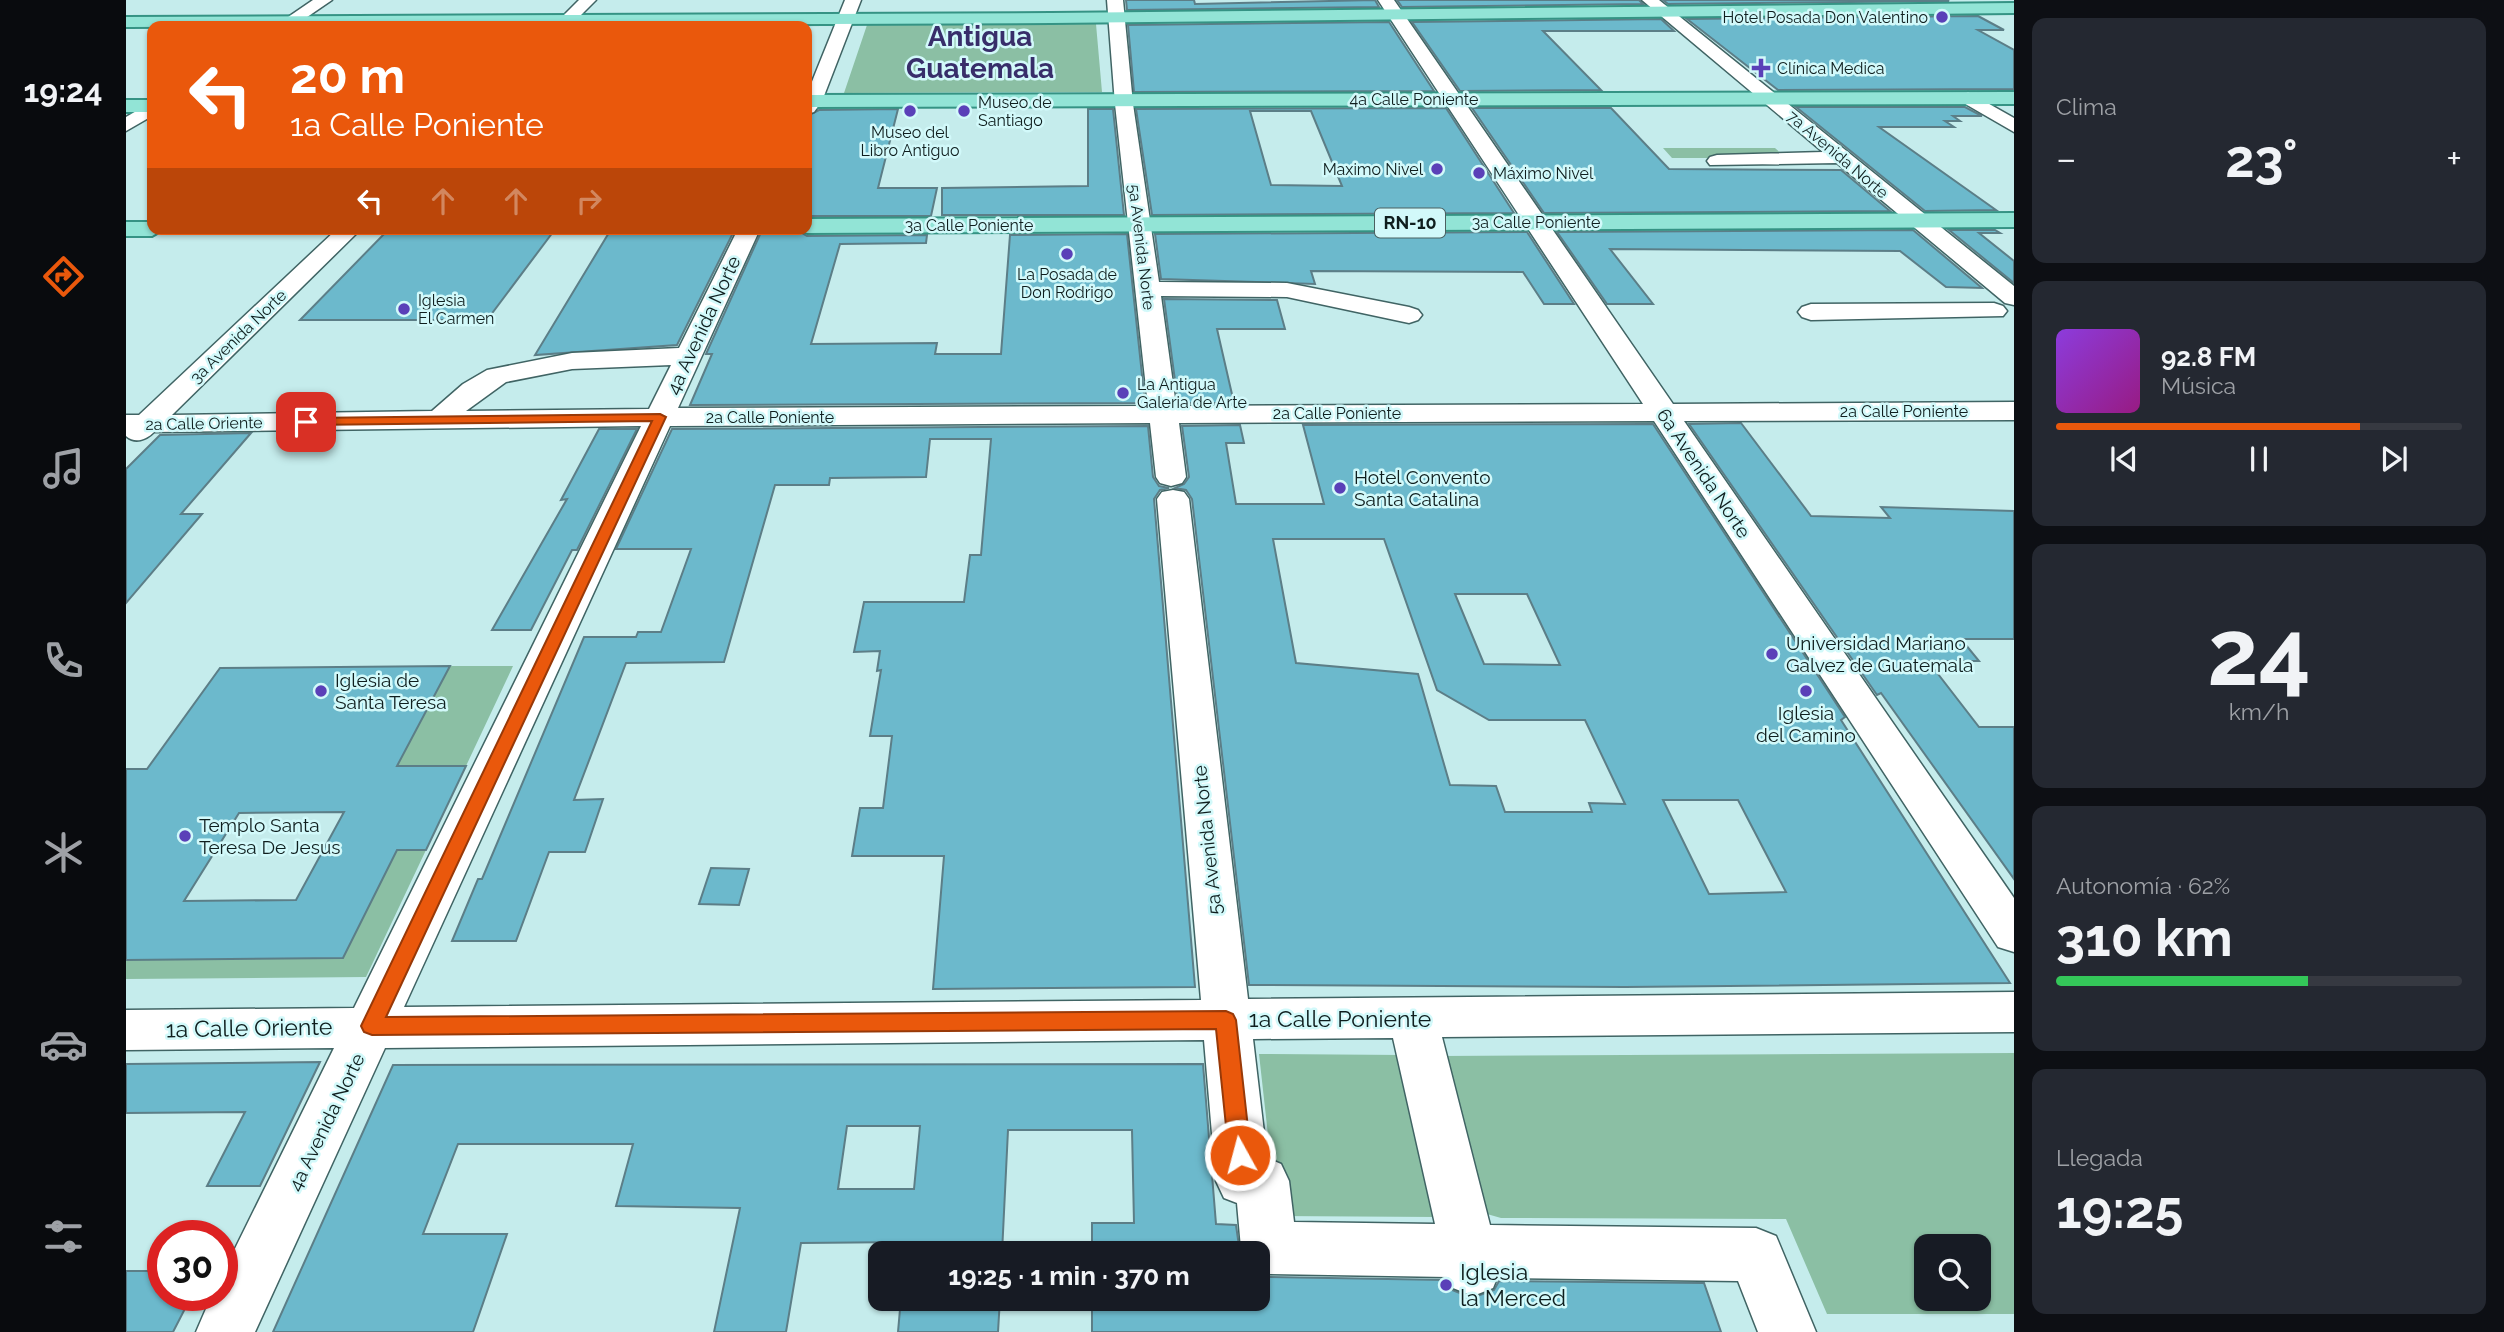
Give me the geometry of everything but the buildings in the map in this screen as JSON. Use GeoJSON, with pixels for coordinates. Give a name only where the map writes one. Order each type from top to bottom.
{"type":"FeatureCollection","features":[{"type":"Feature","properties":{"kind":"main road"},"geometry":{"type":"LineString","coordinates":[[677,21],[1116,8],[1656,5],[2014,8]]}},
{"type":"Feature","properties":{"kind":"main road"},"geometry":{"type":"LineString","coordinates":[[126,22],[147,22]]}},
{"type":"Feature","properties":{"kind":"main road","name":"4a Calle Poniente"},"geometry":{"type":"LineString","coordinates":[[812,103],[1124,99],[2014,97]]}},
{"type":"Feature","properties":{"kind":"main road"},"geometry":{"type":"LineString","coordinates":[[126,106],[147,107]]}},
{"type":"Feature","properties":{"kind":"main road","name":"3a Calle Poniente"},"geometry":{"type":"LineString","coordinates":[[812,226],[2014,220]]}},
{"type":"Feature","properties":{"kind":"main road"},"geometry":{"type":"LineString","coordinates":[[126,229],[147,229]]}},
{"type":"Feature","properties":{"kind":"street"},"geometry":{"type":"LineString","coordinates":[[292,21],[324,0]]}},
{"type":"Feature","properties":{"kind":"street"},"geometry":{"type":"LineString","coordinates":[[566,21],[588,0]]}},
{"type":"Feature","properties":{"kind":"street"},"geometry":{"type":"LineString","coordinates":[[812,96],[853,0]]}},
{"type":"Feature","properties":{"kind":"street","name":"7a Avenida Norte"},"geometry":{"type":"LineString","coordinates":[[1656,5],[1918,220],[2008,307]]}},
{"type":"Feature","properties":{"kind":"street","name":"6a Avenida Norte"},"geometry":{"type":"LineString","coordinates":[[1390,6],[2014,934]]}},
{"type":"Feature","properties":{"kind":"street","name":"5a Avenida Norte"},"geometry":{"type":"LineString","coordinates":[[1116,8],[1124,99],[1164,414],[1243,1181],[1262,1181],[1269,1248],[1471,1261]]}},
{"type":"Feature","properties":{"kind":"street"},"geometry":{"type":"LineString","coordinates":[[1968,98],[2014,126]]}},
{"type":"Feature","properties":{"kind":"street"},"geometry":{"type":"LineString","coordinates":[[126,125],[147,110]]}},
{"type":"Feature","properties":{"kind":"street"},"geometry":{"type":"LineString","coordinates":[[1717,161],[1842,157]]}},
{"type":"Feature","properties":{"kind":"street","name":"3a Avenida Norte"},"geometry":{"type":"LineString","coordinates":[[126,443],[136,424],[343,235]]}},
{"type":"Feature","properties":{"kind":"street","name":"4a Avenida Norte"},"geometry":{"type":"LineString","coordinates":[[225,1332],[746,235]]}},
{"type":"Feature","properties":{"kind":"street"},"geometry":{"type":"LineString","coordinates":[[1148,289],[1287,290],[1409,315]]}},
{"type":"Feature","properties":{"kind":"street"},"geometry":{"type":"LineString","coordinates":[[1811,312],[2008,307]]}},
{"type":"Feature","properties":{"kind":"street"},"geometry":{"type":"LineString","coordinates":[[439,420],[473,390],[497,376],[572,361],[689,356]]}},
{"type":"Feature","properties":{"kind":"street","name":"2a Calle Poniente"},"geometry":{"type":"LineString","coordinates":[[660,417],[2014,411]]}},
{"type":"Feature","properties":{"kind":"street","name":"2a Calle Oriente"},"geometry":{"type":"LineString","coordinates":[[136,424],[660,417]]}},
{"type":"Feature","properties":{"kind":"street","name":"1a Calle Poniente"},"geometry":{"type":"LineString","coordinates":[[372,1026],[2014,1012]]}},
{"type":"Feature","properties":{"kind":"street"},"geometry":{"type":"LineString","coordinates":[[1413,1018],[1471,1261],[1756,1255],[1787,1332]]}},
{"type":"Feature","properties":{"kind":"street","name":"1a Calle Oriente"},"geometry":{"type":"LineString","coordinates":[[126,1030],[372,1026]]}},
{"type":"Feature","properties":{"kind":"green space"},"geometry":{"type":"Polygon","coordinates":[[[1096,24],[1102,92],[844,93],[867,25],[1096,24]]]}},
{"type":"Feature","properties":{"kind":"green space"},"geometry":{"type":"Polygon","coordinates":[[[1663,148],[1775,148],[1786,158],[1672,158],[1663,148]]]}},
{"type":"Feature","properties":{"kind":"green space"},"geometry":{"type":"Polygon","coordinates":[[[450,666],[513,666],[466,766],[397,766],[450,666]]]}},
{"type":"Feature","properties":{"kind":"green space"},"geometry":{"type":"Polygon","coordinates":[[[397,850],[426,850],[366,977],[126,979],[126,960],[343,958],[397,850]]]}},
{"type":"Feature","properties":{"kind":"green space"},"geometry":{"type":"Polygon","coordinates":[[[2014,1053],[2014,1314],[1827,1314],[1786,1219],[1501,1218],[1487,1214],[1442,1056],[2014,1053]]]}},
{"type":"Feature","properties":{"kind":"green space"},"geometry":{"type":"Polygon","coordinates":[[[1259,1054],[1403,1055],[1437,1217],[1277,1216],[1259,1054]]]}},
{"type":"Feature","properties":{"kind":"place","name":"Hotel Posada Don Valentino"},"geometry":{"type":"Point","coordinates":[1942,17]}},
{"type":"Feature","properties":{"kind":"place","name":"Clínica Medica"},"geometry":{"type":"Point","coordinates":[1761,68]}},
{"type":"Feature","properties":{"kind":"place","name":"Museo del Libro Antiguo"},"geometry":{"type":"Point","coordinates":[910,111]}},
{"type":"Feature","properties":{"kind":"place","name":"Museo de Santiago"},"geometry":{"type":"Point","coordinates":[964,111]}},
{"type":"Feature","properties":{"kind":"place","name":"Maximo Nivel"},"geometry":{"type":"Point","coordinates":[1437,169]}},
{"type":"Feature","properties":{"kind":"place","name":"Máximo Nivel"},"geometry":{"type":"Point","coordinates":[1479,173]}},
{"type":"Feature","properties":{"kind":"place","name":"La Posada de Don Rodrigo"},"geometry":{"type":"Point","coordinates":[1067,254]}},
{"type":"Feature","properties":{"kind":"place","name":"Iglesia El Carmen"},"geometry":{"type":"Point","coordinates":[404,309]}},
{"type":"Feature","properties":{"kind":"place","name":"La Antigua Galeria de Arte"},"geometry":{"type":"Point","coordinates":[1123,393]}},
{"type":"Feature","properties":{"kind":"place","name":"Hotel Convento Santa Catalina"},"geometry":{"type":"Point","coordinates":[1340,488]}},
{"type":"Feature","properties":{"kind":"place","name":"Universidad Mariano Galvez de Guatemala"},"geometry":{"type":"Point","coordinates":[1772,654]}},
{"type":"Feature","properties":{"kind":"place","name":"Iglesia de Santa Teresa"},"geometry":{"type":"Point","coordinates":[321,691]}},
{"type":"Feature","properties":{"kind":"place","name":"Iglesia del Camino"},"geometry":{"type":"Point","coordinates":[1806,691]}},
{"type":"Feature","properties":{"kind":"place","name":"Templo Santa Teresa De Jesus"},"geometry":{"type":"Point","coordinates":[185,836]}},
{"type":"Feature","properties":{"kind":"place","name":"Iglesia la Merced"},"geometry":{"type":"Point","coordinates":[1446,1285]}},
{"type":"Feature","properties":{"kind":"district","name":"Antigua Guatemala"},"geometry":{"type":"Point","coordinates":[980,52]}},
{"type":"Feature","properties":{"kind":"route"},"geometry":{"type":"LineString","coordinates":[[306,422],[660,417],[372,1026],[1226,1020],[1240,1155]]}}]}
